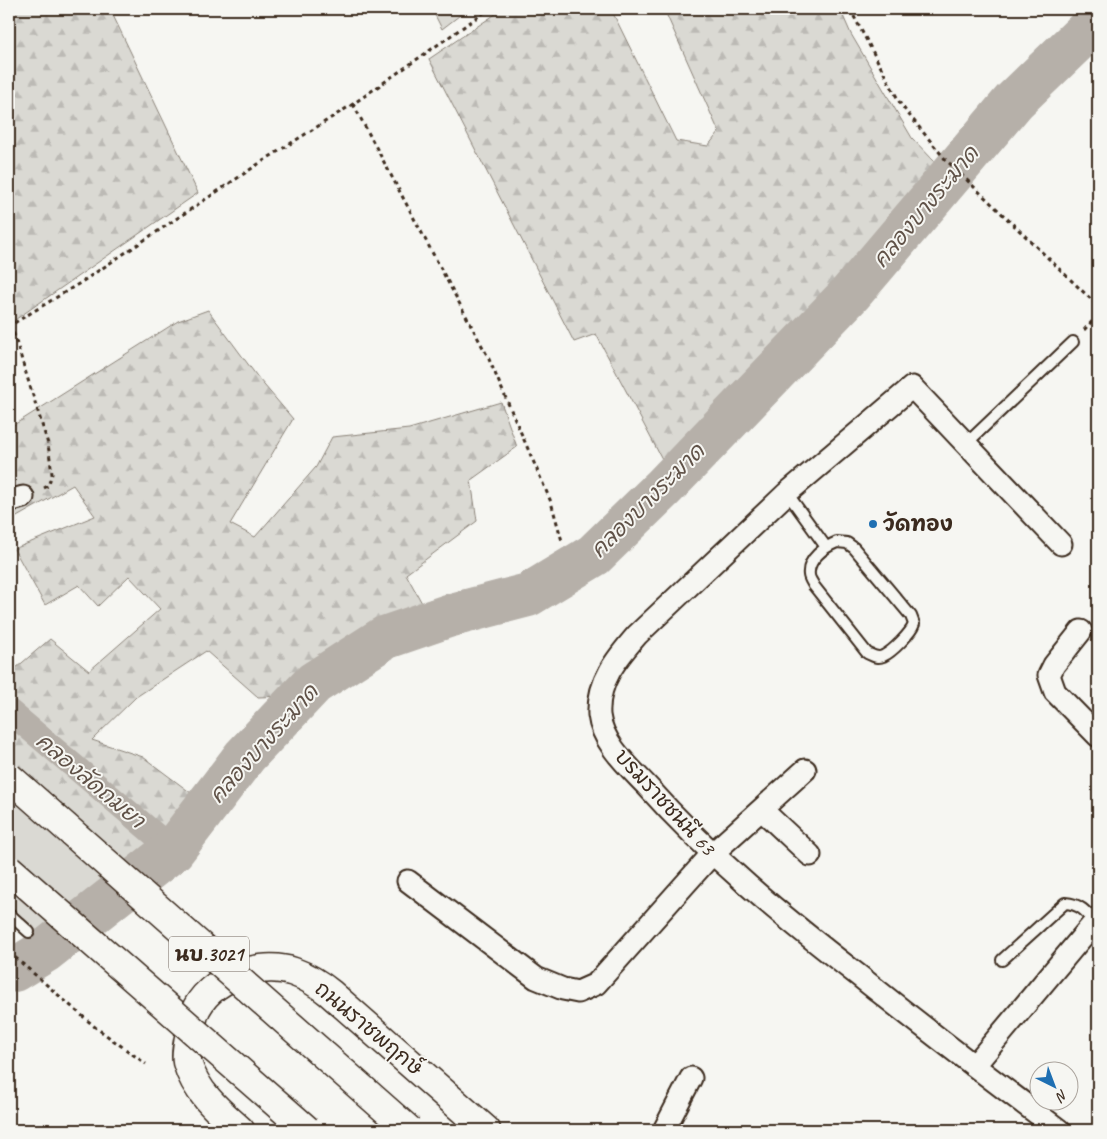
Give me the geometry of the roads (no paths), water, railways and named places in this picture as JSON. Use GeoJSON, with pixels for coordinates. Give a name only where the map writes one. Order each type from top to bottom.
{"type":"FeatureCollection","features":[{"type":"Feature","properties":{"kind":"main road","name":"นบ.3021"},"geometry":{"type":"LineString","coordinates":[[9,777],[409,1130]]}},
{"type":"Feature","properties":{"kind":"main road","name":"นบ.3021"},"geometry":{"type":"LineString","coordinates":[[9,869],[307,1130]]}},
{"type":"Feature","properties":{"kind":"main road","name":"ถนนราชพฤกษ์"},"geometry":{"type":"LineString","coordinates":[[240,1130],[216,1108],[195,1082],[186,1060],[190,1035],[194,1013],[206,996],[218,984],[246,972],[268,968],[293,971],[312,979],[486,1130]]}},
{"type":"Feature","properties":{"kind":"street","name":"บรมราชชนนี 63"},"geometry":{"type":"LineString","coordinates":[[966,444],[912,387],[787,493],[637,635],[616,659],[602,685],[600,715],[606,736],[620,757],[670,813],[712,854],[806,935],[1059,1130]]}},
{"type":"Feature","properties":{"kind":"street"},"geometry":{"type":"LineString","coordinates":[[966,444],[1061,544]]}},
{"type":"Feature","properties":{"kind":"street"},"geometry":{"type":"LineString","coordinates":[[1081,631],[1054,665],[1049,676],[1055,692],[1098,736]]}},
{"type":"Feature","properties":{"kind":"street"},"geometry":{"type":"LineString","coordinates":[[408,881],[536,978],[563,989],[578,992],[596,984],[712,854],[806,770]]}},
{"type":"Feature","properties":{"kind":"street"},"geometry":{"type":"LineString","coordinates":[[762,810],[810,855]]}},
{"type":"Feature","properties":{"kind":"street"},"geometry":{"type":"LineString","coordinates":[[974,1066],[1097,920]]}},
{"type":"Feature","properties":{"kind":"street"},"geometry":{"type":"LineString","coordinates":[[664,1130],[691,1078]]}},
{"type":"Feature","properties":{"kind":"lane"},"geometry":{"type":"LineString","coordinates":[[966,444],[1073,342]]}},
{"type":"Feature","properties":{"kind":"lane"},"geometry":{"type":"LineString","coordinates":[[787,493],[826,546]]}},
{"type":"Feature","properties":{"kind":"lane"},"geometry":{"type":"LineString","coordinates":[[836,542],[847,543],[854,548],[911,616],[914,624],[912,631],[882,657],[875,657],[867,652],[814,586],[809,576],[809,568],[814,559],[826,546],[836,542]]}},
{"type":"Feature","properties":{"kind":"lane"},"geometry":{"type":"LineString","coordinates":[[1002,960],[1065,902],[1076,903],[1097,920]]}},
{"type":"Feature","properties":{"kind":"lane"},"geometry":{"type":"LineString","coordinates":[[9,914],[29,932]]}},
{"type":"Feature","properties":{"kind":"waterway","name":"คลองบางระมาด"},"geometry":{"type":"LineString","coordinates":[[9,971],[14,970],[45,951],[173,850],[245,756],[314,683],[384,638],[448,616],[528,595],[594,555],[664,487],[851,293],[1014,101],[1098,20]]}},
{"type":"Feature","properties":{"kind":"waterway","name":"คลองลัดถมยา"},"geometry":{"type":"LineString","coordinates":[[9,711],[173,850]]}},
{"type":"Feature","properties":{"kind":"place","name":"วัดทอง"},"geometry":{"type":"Point","coordinates":[873,524]}}]}
